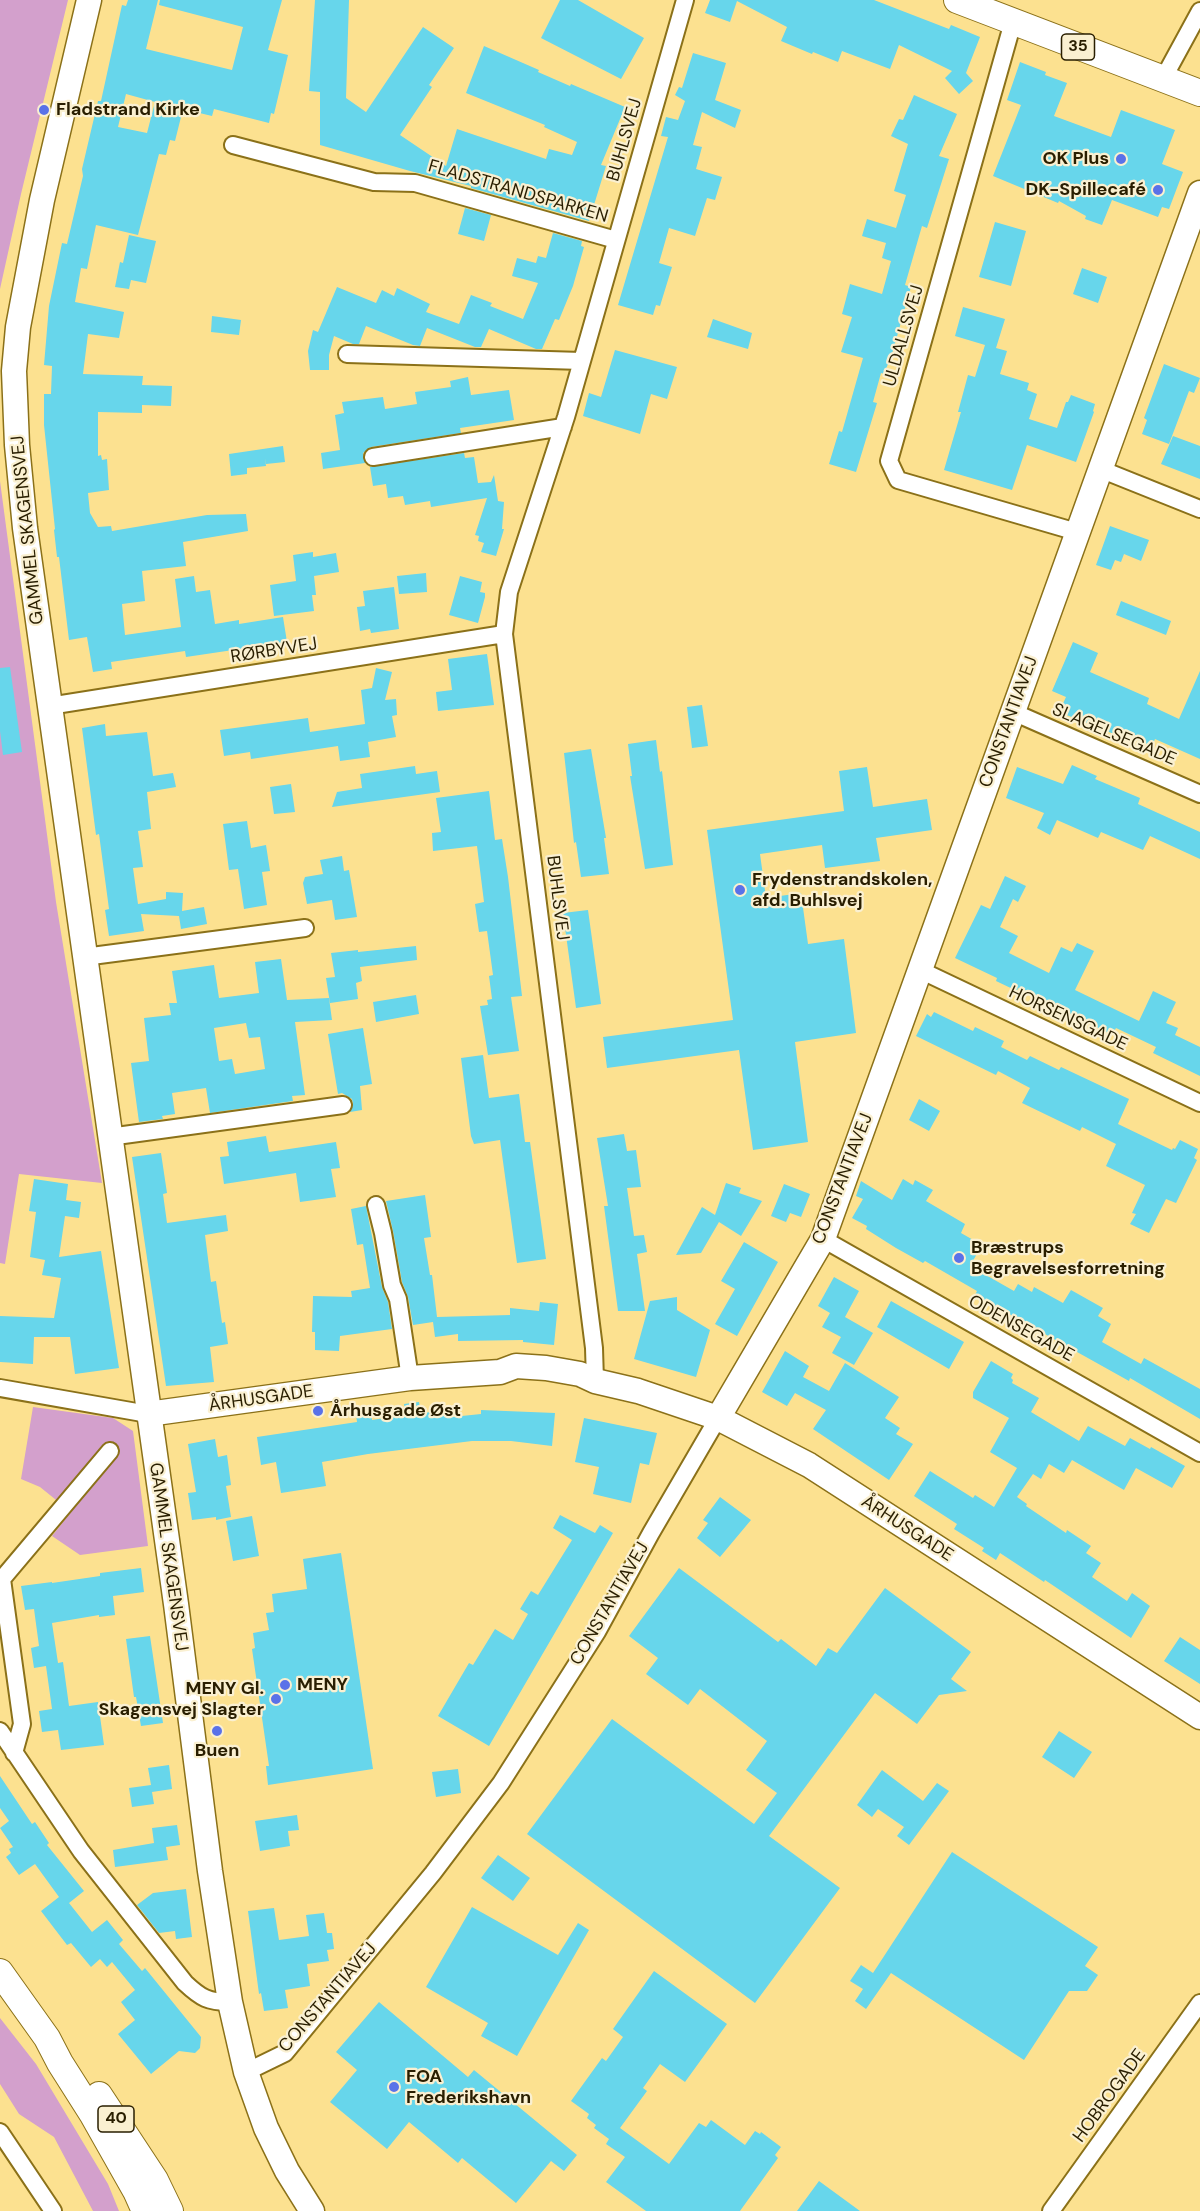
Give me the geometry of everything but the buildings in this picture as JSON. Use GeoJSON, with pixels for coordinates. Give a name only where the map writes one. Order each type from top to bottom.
{"type":"FeatureCollection","features":[{"type":"Feature","properties":{"kind":"main road","name":"35"},"geometry":{"type":"LineString","coordinates":[[957,0],[1200,93]]}},
{"type":"Feature","properties":{"kind":"main road","name":"40"},"geometry":{"type":"LineString","coordinates":[[0,1972],[47,2038],[93,2115],[145,2211]]}},
{"type":"Feature","properties":{"kind":"main road","name":"40"},"geometry":{"type":"LineString","coordinates":[[47,2038],[69,2054],[108,2107],[170,2211]]}},
{"type":"Feature","properties":{"kind":"street","name":"GAMMEL SKAGENSVEJ"},"geometry":{"type":"LineString","coordinates":[[89,0],[42,200],[18,327],[14,371],[17,445],[25,528],[230,2002],[246,2072],[276,2149],[312,2211]]}},
{"type":"Feature","properties":{"kind":"street","name":"BUHLSVEJ"},"geometry":{"type":"LineString","coordinates":[[596,1381],[591,1324],[504,634],[509,592],[582,361],[679,2]]}},
{"type":"Feature","properties":{"kind":"street"},"geometry":{"type":"LineString","coordinates":[[1163,79],[1200,11]]}},
{"type":"Feature","properties":{"kind":"street","name":"ULDALLSVEJ"},"geometry":{"type":"LineString","coordinates":[[1013,22],[889,461],[898,480],[1077,532]]}},
{"type":"Feature","properties":{"kind":"street","name":"FLADSTRANDSPARKEN"},"geometry":{"type":"LineString","coordinates":[[233,145],[374,182],[415,183],[616,240]]}},
{"type":"Feature","properties":{"kind":"street","name":"CONSTANTIAVEJ"},"geometry":{"type":"LineString","coordinates":[[246,2072],[285,2053],[433,1873],[501,1783],[597,1632],[651,1533],[823,1239],[1200,193]]}},
{"type":"Feature","properties":{"kind":"street"},"geometry":{"type":"LineString","coordinates":[[347,354],[582,361]]}},
{"type":"Feature","properties":{"kind":"street"},"geometry":{"type":"LineString","coordinates":[[373,457],[562,427]]}},
{"type":"Feature","properties":{"kind":"street"},"geometry":{"type":"LineString","coordinates":[[1100,469],[1200,509]]}},
{"type":"Feature","properties":{"kind":"street","name":"RØRBYVEJ"},"geometry":{"type":"LineString","coordinates":[[50,706],[504,634]]}},
{"type":"Feature","properties":{"kind":"street","name":"SLAGELSEGADE"},"geometry":{"type":"LineString","coordinates":[[1013,712],[1200,794]]}},
{"type":"Feature","properties":{"kind":"street"},"geometry":{"type":"LineString","coordinates":[[84,957],[305,928]]}},
{"type":"Feature","properties":{"kind":"street","name":"HORSENSGADE"},"geometry":{"type":"LineString","coordinates":[[920,970],[1200,1103]]}},
{"type":"Feature","properties":{"kind":"street"},"geometry":{"type":"LineString","coordinates":[[109,1137],[342,1105]]}},
{"type":"Feature","properties":{"kind":"street"},"geometry":{"type":"LineString","coordinates":[[376,1205],[392,1286],[398,1299],[410,1378]]}},
{"type":"Feature","properties":{"kind":"street","name":"ODENSEGADE"},"geometry":{"type":"LineString","coordinates":[[823,1239],[1200,1453]]}},
{"type":"Feature","properties":{"kind":"street","name":"ÅRHUSGADE"},"geometry":{"type":"LineString","coordinates":[[148,1414],[452,1374],[500,1372],[515,1378],[546,1383],[577,1385],[596,1381],[638,1391],[718,1418],[809,1465],[1200,1717]]}},
{"type":"Feature","properties":{"kind":"street"},"geometry":{"type":"LineString","coordinates":[[0,1388],[148,1414]]}},
{"type":"Feature","properties":{"kind":"street"},"geometry":{"type":"LineString","coordinates":[[14,1753],[22,1724],[1,1579],[110,1451]]}},
{"type":"Feature","properties":{"kind":"street"},"geometry":{"type":"LineString","coordinates":[[0,1731],[81,1851],[185,1983],[199,1996],[215,2002],[230,2002]]}},
{"type":"Feature","properties":{"kind":"street","name":"HOBROGADE"},"geometry":{"type":"LineString","coordinates":[[1051,2211],[1200,2003]]}},
{"type":"Feature","properties":{"kind":"street"},"geometry":{"type":"LineString","coordinates":[[0,2132],[53,2211]]}},
{"type":"Feature","properties":{"kind":"shaded area"},"geometry":{"type":"Polygon","coordinates":[[[0,0],[68,0],[0,289],[0,0]]]}},
{"type":"Feature","properties":{"kind":"shaded area"},"geometry":{"type":"Polygon","coordinates":[[[0,481],[56,902],[102,1183],[19,1174],[5,1264],[0,1263],[0,481]]]}},
{"type":"Feature","properties":{"kind":"shaded area"},"geometry":{"type":"Polygon","coordinates":[[[33,1407],[113,1418],[133,1431],[148,1546],[80,1555],[52,1536],[71,1512],[40,1487],[21,1479],[33,1407]]]}},
{"type":"Feature","properties":{"kind":"shaded area"},"geometry":{"type":"Polygon","coordinates":[[[0,2018],[36,2064],[108,2184],[119,2211],[93,2211],[54,2137],[19,2114],[0,2084],[0,2018]]]}},
{"type":"Feature","properties":{"kind":"place","name":"Fladstrand Kirke"},"geometry":{"type":"Point","coordinates":[44,110]}},
{"type":"Feature","properties":{"kind":"place","name":"OK Plus"},"geometry":{"type":"Point","coordinates":[1121,159]}},
{"type":"Feature","properties":{"kind":"place","name":"DK-Spillecafé"},"geometry":{"type":"Point","coordinates":[1158,190]}},
{"type":"Feature","properties":{"kind":"place","name":"Frydenstrandskolen, afd. Buhlsvej"},"geometry":{"type":"Point","coordinates":[740,890]}},
{"type":"Feature","properties":{"kind":"place","name":"Bræstrups Begravelsesforretning"},"geometry":{"type":"Point","coordinates":[959,1258]}},
{"type":"Feature","properties":{"kind":"place","name":"Århusgade Øst"},"geometry":{"type":"Point","coordinates":[318,1411]}},
{"type":"Feature","properties":{"kind":"place","name":"MENY"},"geometry":{"type":"Point","coordinates":[285,1685]}},
{"type":"Feature","properties":{"kind":"place","name":"MENY Gl. Skagensvej Slagter"},"geometry":{"type":"Point","coordinates":[276,1699]}},
{"type":"Feature","properties":{"kind":"place","name":"Buen"},"geometry":{"type":"Point","coordinates":[217,1731]}},
{"type":"Feature","properties":{"kind":"place","name":"FOA Frederikshavn"},"geometry":{"type":"Point","coordinates":[394,2087]}}]}
